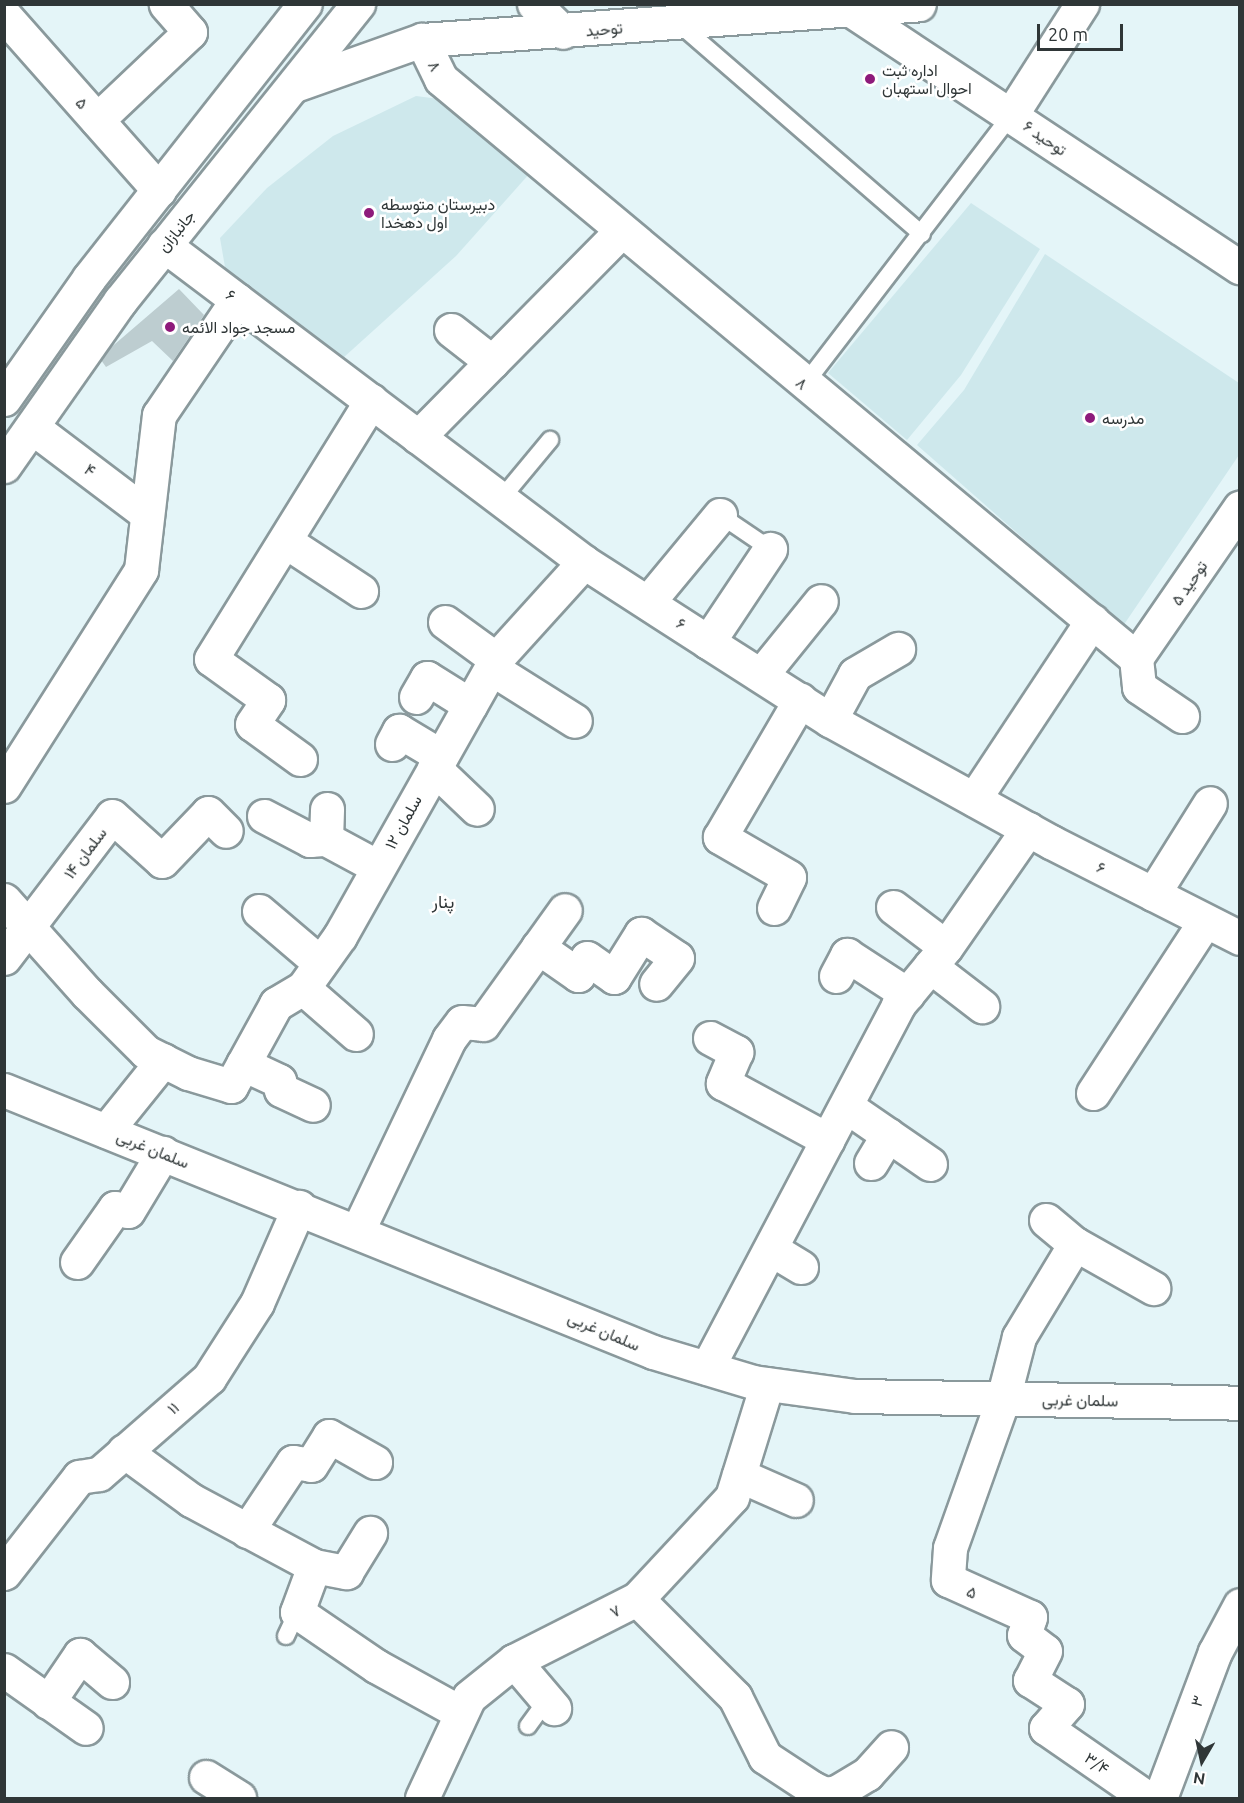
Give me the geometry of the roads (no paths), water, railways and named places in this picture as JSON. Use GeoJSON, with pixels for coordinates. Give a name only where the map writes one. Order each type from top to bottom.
{"type":"FeatureCollection","features":[{"type":"Feature","properties":{"kind":"street"},"geometry":{"type":"LineString","coordinates":[[97,120],[189,32],[166,4]]}},
{"type":"Feature","properties":{"kind":"street"},"geometry":{"type":"LineString","coordinates":[[5,396],[89,278],[305,4]]}},
{"type":"Feature","properties":{"kind":"street","name":"جانبازان"},"geometry":{"type":"LineString","coordinates":[[4,466],[120,301],[358,4]]}},
{"type":"Feature","properties":{"kind":"street"},"geometry":{"type":"LineString","coordinates":[[534,4],[563,32]]}},
{"type":"Feature","properties":{"kind":"street","name":"توحید"},"geometry":{"type":"LineString","coordinates":[[295,85],[422,40],[563,32],[919,4]]}},
{"type":"Feature","properties":{"kind":"street"},"geometry":{"type":"LineString","coordinates":[[1011,115],[1082,4]]}},
{"type":"Feature","properties":{"kind":"street","name":"توحید ۶"},"geometry":{"type":"LineString","coordinates":[[851,10],[1239,267]]}},
{"type":"Feature","properties":{"kind":"street","name":"۵"},"geometry":{"type":"LineString","coordinates":[[8,20],[159,190]]}},
{"type":"Feature","properties":{"kind":"street","name":"۸"},"geometry":{"type":"LineString","coordinates":[[422,40],[441,79],[804,385],[1136,658]]}},
{"type":"Feature","properties":{"kind":"street"},"geometry":{"type":"LineString","coordinates":[[418,437],[621,231]]}},
{"type":"Feature","properties":{"kind":"street","name":"۶"},"geometry":{"type":"LineString","coordinates":[[164,245],[584,562],[708,642],[830,720],[1028,829],[1239,938]]}},
{"type":"Feature","properties":{"kind":"street"},"geometry":{"type":"LineString","coordinates":[[89,278],[120,301]]}},
{"type":"Feature","properties":{"kind":"street"},"geometry":{"type":"LineString","coordinates":[[8,775],[141,570],[159,415],[237,300]]}},
{"type":"Feature","properties":{"kind":"street"},"geometry":{"type":"LineString","coordinates":[[451,330],[492,362]]}},
{"type":"Feature","properties":{"kind":"street"},"geometry":{"type":"LineString","coordinates":[[300,759],[252,724],[268,700],[211,659],[371,401]]}},
{"type":"Feature","properties":{"kind":"street","name":"۴"},"geometry":{"type":"LineString","coordinates":[[32,427],[147,514]]}},
{"type":"Feature","properties":{"kind":"street","name":"توحید ۵"},"geometry":{"type":"LineString","coordinates":[[1136,658],[1229,547],[1239,507]]}},
{"type":"Feature","properties":{"kind":"street"},"geometry":{"type":"LineString","coordinates":[[648,602],[720,515]]}},
{"type":"Feature","properties":{"kind":"street"},"geometry":{"type":"LineString","coordinates":[[285,541],[361,591]]}},
{"type":"Feature","properties":{"kind":"street"},"geometry":{"type":"LineString","coordinates":[[708,642],[770,549]]}},
{"type":"Feature","properties":{"kind":"street","name":"سلمان ۱۲"},"geometry":{"type":"LineString","coordinates":[[237,1075],[276,1004],[311,975],[378,867],[493,663],[584,562]]}},
{"type":"Feature","properties":{"kind":"street"},"geometry":{"type":"LineString","coordinates":[[761,675],[821,601]]}},
{"type":"Feature","properties":{"kind":"street"},"geometry":{"type":"LineString","coordinates":[[974,800],[1092,621]]}},
{"type":"Feature","properties":{"kind":"street"},"geometry":{"type":"LineString","coordinates":[[445,622],[493,663],[575,721]]}},
{"type":"Feature","properties":{"kind":"street"},"geometry":{"type":"LineString","coordinates":[[830,720],[855,674],[898,649]]}},
{"type":"Feature","properties":{"kind":"street"},"geometry":{"type":"LineString","coordinates":[[1136,658],[1138,687],[1182,716]]}},
{"type":"Feature","properties":{"kind":"street"},"geometry":{"type":"LineString","coordinates":[[416,697],[427,678],[470,705]]}},
{"type":"Feature","properties":{"kind":"street"},"geometry":{"type":"LineString","coordinates":[[774,908],[789,877],[720,837],[800,700]]}},
{"type":"Feature","properties":{"kind":"street"},"geometry":{"type":"LineString","coordinates":[[392,744],[399,731],[437,762],[477,809]]}},
{"type":"Feature","properties":{"kind":"street"},"geometry":{"type":"LineString","coordinates":[[1153,894],[1210,803]]}},
{"type":"Feature","properties":{"kind":"street","name":"سلمان ۱۴"},"geometry":{"type":"LineString","coordinates":[[4,958],[112,816],[162,861],[208,813],[226,831]]}},
{"type":"Feature","properties":{"kind":"street"},"geometry":{"type":"LineString","coordinates":[[264,816],[310,840],[326,824],[378,867]]}},
{"type":"Feature","properties":{"kind":"street"},"geometry":{"type":"LineString","coordinates":[[707,1368],[907,994],[938,957],[1028,829]]}},
{"type":"Feature","properties":{"kind":"street"},"geometry":{"type":"LineString","coordinates":[[4,900],[87,993],[146,1052],[189,1073],[237,1075],[279,1081],[281,1090],[313,1105]]}},
{"type":"Feature","properties":{"kind":"street"},"geometry":{"type":"LineString","coordinates":[[893,907],[982,1006]]}},
{"type":"Feature","properties":{"kind":"street"},"geometry":{"type":"LineString","coordinates":[[358,1230],[449,1039],[462,1022],[483,1024],[565,910]]}},
{"type":"Feature","properties":{"kind":"street"},"geometry":{"type":"LineString","coordinates":[[259,911],[356,1034]]}},
{"type":"Feature","properties":{"kind":"street"},"geometry":{"type":"LineString","coordinates":[[1093,1093],[1205,921]]}},
{"type":"Feature","properties":{"kind":"street"},"geometry":{"type":"LineString","coordinates":[[538,947],[578,975],[586,958],[614,977],[641,934],[677,958],[656,984]]}},
{"type":"Feature","properties":{"kind":"street"},"geometry":{"type":"LineString","coordinates":[[836,976],[847,955],[907,994]]}},
{"type":"Feature","properties":{"kind":"street"},"geometry":{"type":"LineString","coordinates":[[710,1038],[736,1052],[723,1083],[828,1140]]}},
{"type":"Feature","properties":{"kind":"street"},"geometry":{"type":"LineString","coordinates":[[106,1131],[163,1060]]}},
{"type":"Feature","properties":{"kind":"street","name":"سلمان غربی"},"geometry":{"type":"LineString","coordinates":[[4,1090],[358,1230],[653,1352],[766,1384],[855,1396],[1239,1403]]}},
{"type":"Feature","properties":{"kind":"street"},"geometry":{"type":"LineString","coordinates":[[846,1106],[930,1164]]}},
{"type":"Feature","properties":{"kind":"street"},"geometry":{"type":"LineString","coordinates":[[871,1163],[888,1135]]}},
{"type":"Feature","properties":{"kind":"street"},"geometry":{"type":"LineString","coordinates":[[77,1262],[115,1208],[128,1210],[163,1153]]}},
{"type":"Feature","properties":{"kind":"street","name":"۱۱"},"geometry":{"type":"LineString","coordinates":[[4,1573],[79,1477],[99,1474],[209,1378],[257,1303],[299,1207]]}},
{"type":"Feature","properties":{"kind":"street"},"geometry":{"type":"LineString","coordinates":[[1046,1220],[1075,1244],[1153,1288]]}},
{"type":"Feature","properties":{"kind":"street"},"geometry":{"type":"LineString","coordinates":[[1003,1399],[1019,1337],[1075,1244]]}},
{"type":"Feature","properties":{"kind":"street"},"geometry":{"type":"LineString","coordinates":[[771,1249],[801,1267]]}},
{"type":"Feature","properties":{"kind":"street","name":"۷"},"geometry":{"type":"LineString","coordinates":[[422,1798],[469,1697],[514,1661],[638,1599],[732,1497],[766,1384]]}},
{"type":"Feature","properties":{"kind":"street","name":"۵"},"geometry":{"type":"LineString","coordinates":[[1003,1399],[950,1548],[948,1580],[1030,1617],[1024,1635],[1045,1651],[1030,1680],[1067,1704],[1046,1728]]}},
{"type":"Feature","properties":{"kind":"street"},"geometry":{"type":"LineString","coordinates":[[247,1531],[293,1462],[311,1465],[329,1436],[375,1462]]}},
{"type":"Feature","properties":{"kind":"street"},"geometry":{"type":"LineString","coordinates":[[124,1451],[191,1500],[314,1566],[346,1572],[370,1533]]}},
{"type":"Feature","properties":{"kind":"street"},"geometry":{"type":"LineString","coordinates":[[739,1475],[796,1500]]}},
{"type":"Feature","properties":{"kind":"street"},"geometry":{"type":"LineString","coordinates":[[314,1566],[292,1624],[376,1666],[461,1713]]}},
{"type":"Feature","properties":{"kind":"street"},"geometry":{"type":"LineString","coordinates":[[638,1599],[735,1697],[765,1757],[811,1793],[837,1792],[867,1774],[891,1747]]}},
{"type":"Feature","properties":{"kind":"street","name":"۳"},"geometry":{"type":"LineString","coordinates":[[1160,1798],[1215,1652],[1239,1605]]}},
{"type":"Feature","properties":{"kind":"street"},"geometry":{"type":"LineString","coordinates":[[48,1702],[80,1655],[112,1682]]}},
{"type":"Feature","properties":{"kind":"street"},"geometry":{"type":"LineString","coordinates":[[514,1661],[543,1711]]}},
{"type":"Feature","properties":{"kind":"street"},"geometry":{"type":"LineString","coordinates":[[4,1670],[86,1728]]}},
{"type":"Feature","properties":{"kind":"street","name":"۳/۴"},"geometry":{"type":"LineString","coordinates":[[1046,1728],[1148,1798]]}},
{"type":"Feature","properties":{"kind":"street"},"geometry":{"type":"LineString","coordinates":[[206,1777],[239,1798]]}},
{"type":"Feature","properties":{"kind":"lane"},"geometry":{"type":"LineString","coordinates":[[676,22],[922,234]]}},
{"type":"Feature","properties":{"kind":"lane"},"geometry":{"type":"LineString","coordinates":[[804,385],[1011,115]]}},
{"type":"Feature","properties":{"kind":"lane"},"geometry":{"type":"LineString","coordinates":[[501,499],[550,440]]}},
{"type":"Feature","properties":{"kind":"lane"},"geometry":{"type":"LineString","coordinates":[[720,515],[770,549]]}},
{"type":"Feature","properties":{"kind":"place","name":"اداره ثبت احوال استهبان"},"geometry":{"type":"Point","coordinates":[870,79]}},
{"type":"Feature","properties":{"kind":"place","name":"دبیرستان متوسطه اول دهخدا"},"geometry":{"type":"Point","coordinates":[369,213]}},
{"type":"Feature","properties":{"kind":"place","name":"مسجد جواد الائمه"},"geometry":{"type":"Point","coordinates":[170,327]}},
{"type":"Feature","properties":{"kind":"place","name":"مدرسه"},"geometry":{"type":"Point","coordinates":[1090,418]}},
{"type":"Feature","properties":{"kind":"district","name":"پنار"},"geometry":{"type":"Point","coordinates":[443,901]}}]}
